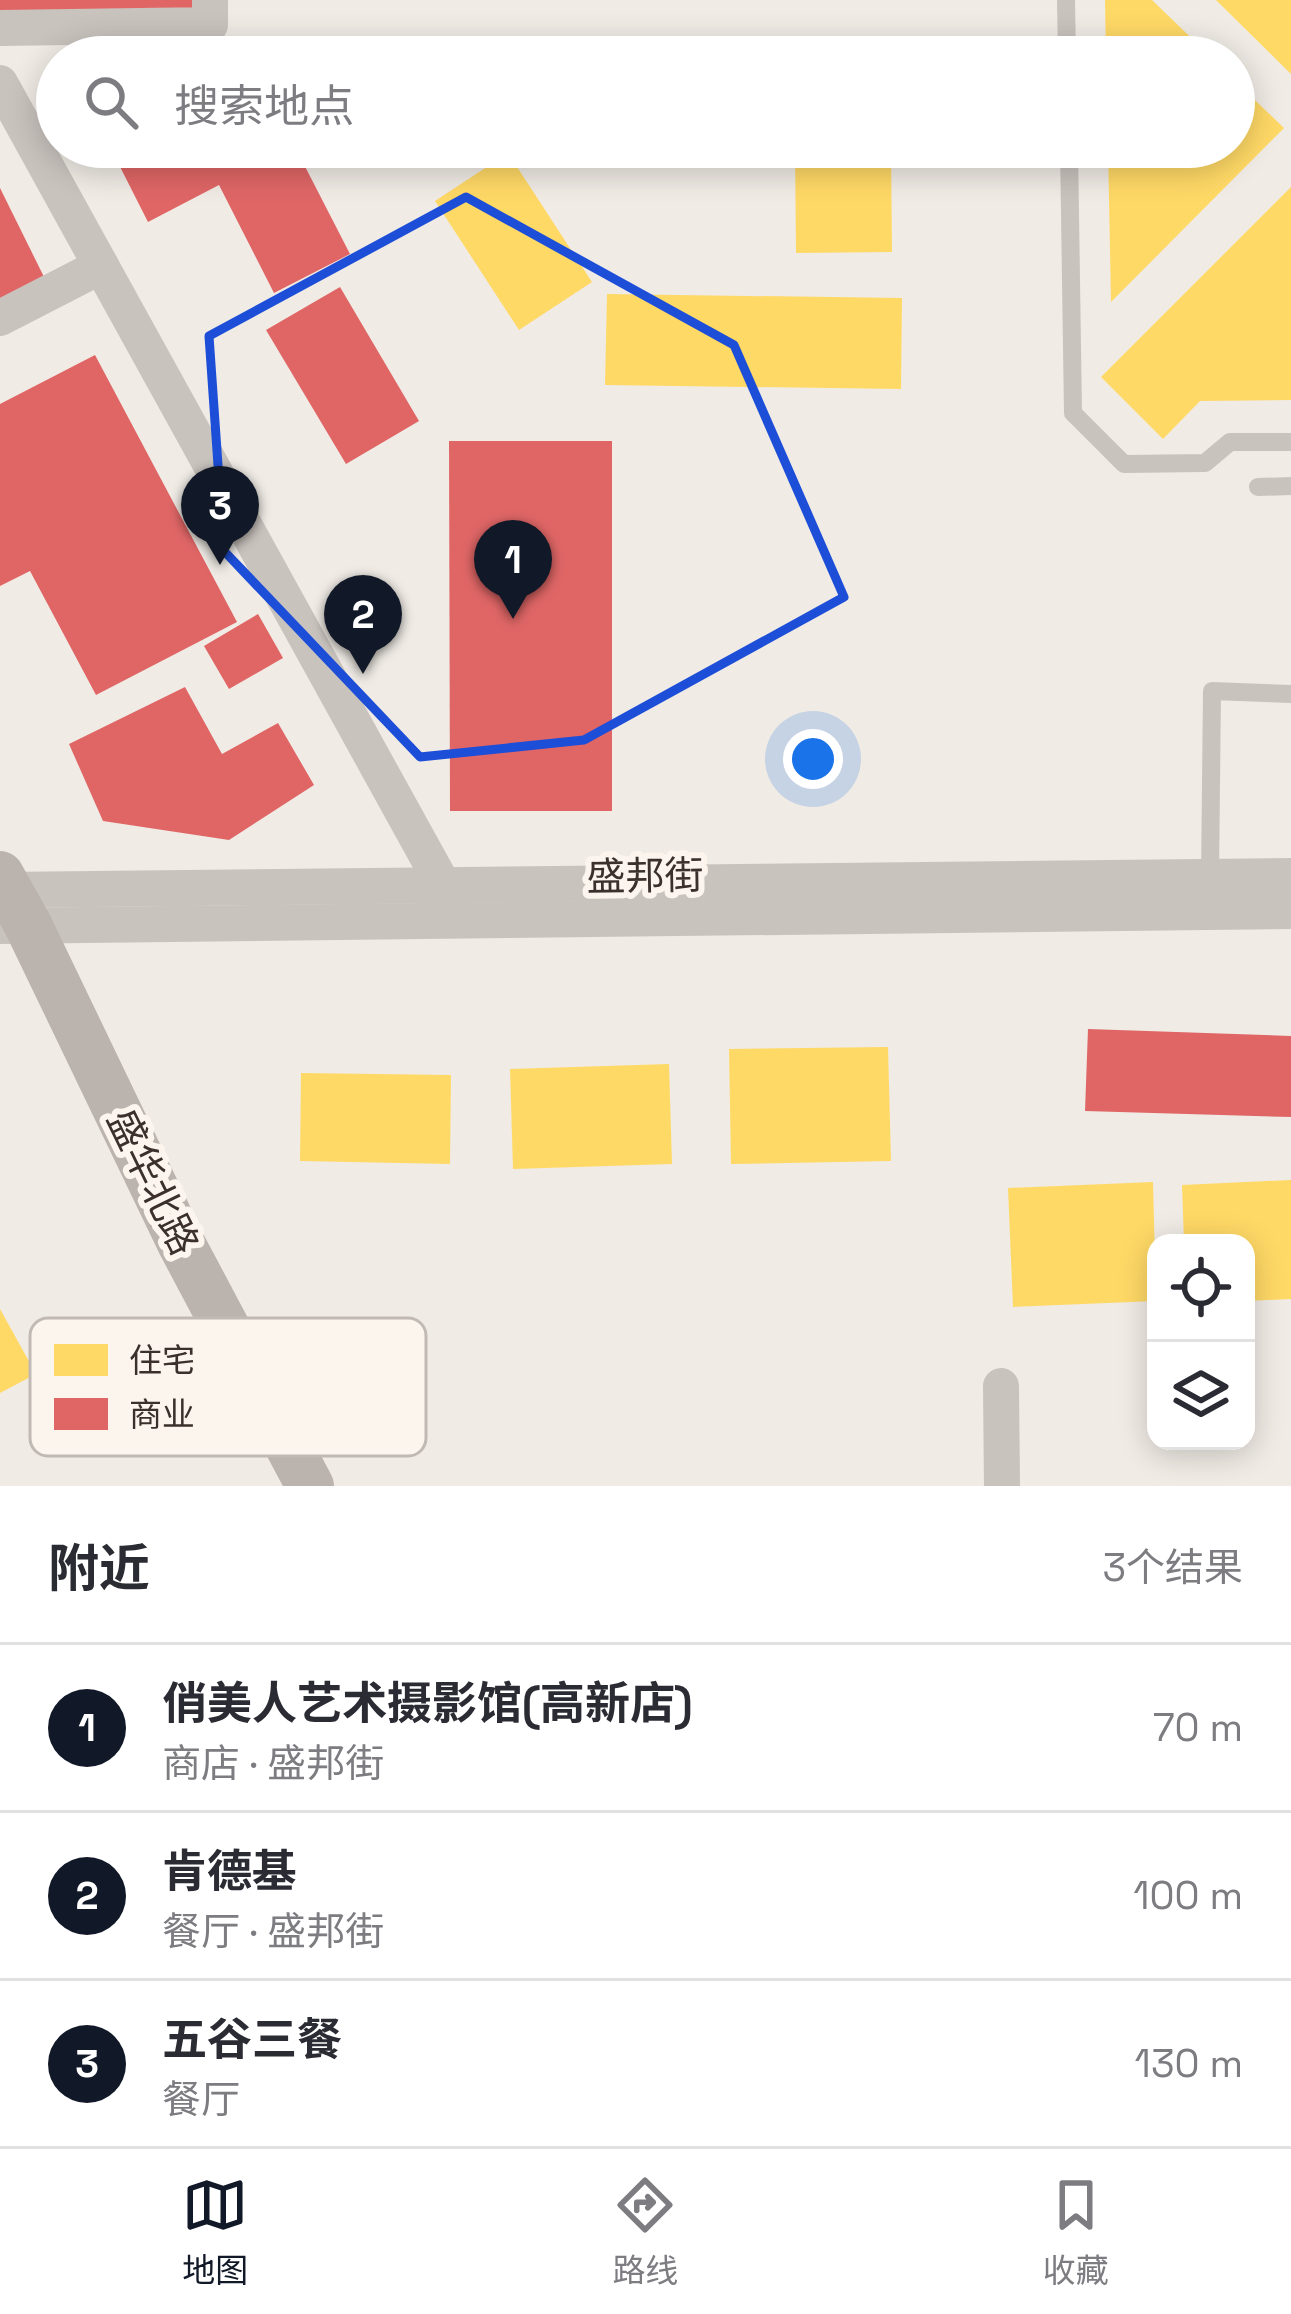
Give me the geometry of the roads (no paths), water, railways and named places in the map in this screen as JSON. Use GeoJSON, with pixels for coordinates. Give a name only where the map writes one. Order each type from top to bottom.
{"type":"FeatureCollection","features":[{"type":"Feature","properties":{"kind":"street"},"geometry":{"type":"LineString","coordinates":[[0,28],[210,25],[210,0]]}},
{"type":"Feature","properties":{"kind":"street"},"geometry":{"type":"LineString","coordinates":[[0,83],[36,148]]}},
{"type":"Feature","properties":{"kind":"street"},"geometry":{"type":"LineString","coordinates":[[47,168],[443,885]]}},
{"type":"Feature","properties":{"kind":"street"},"geometry":{"type":"LineString","coordinates":[[0,318],[101,266]]}},
{"type":"Feature","properties":{"kind":"street","name":"盛邦街"},"geometry":{"type":"LineString","coordinates":[[7,901],[443,885],[1291,876]]}},
{"type":"Feature","properties":{"kind":"street","name":"盛邦街"},"geometry":{"type":"LineString","coordinates":[[7,901],[1291,911]]}},
{"type":"Feature","properties":{"kind":"street","name":"盛华北路"},"geometry":{"type":"LineString","coordinates":[[7,901],[221,1318]]}},
{"type":"Feature","properties":{"kind":"street"},"geometry":{"type":"LineString","coordinates":[[1001,1386],[1002,1486]]}},
{"type":"Feature","properties":{"kind":"street","name":"盛华北路"},"geometry":{"type":"LineString","coordinates":[[294,1456],[310,1486]]}},
{"type":"Feature","properties":{"kind":"lane"},"geometry":{"type":"LineString","coordinates":[[1066,0],[1067,36]]}},
{"type":"Feature","properties":{"kind":"lane"},"geometry":{"type":"LineString","coordinates":[[1069,168],[1073,413],[1124,464],[1204,463],[1230,442],[1291,442]]}},
{"type":"Feature","properties":{"kind":"lane"},"geometry":{"type":"LineString","coordinates":[[1258,487],[1291,486]]}},
{"type":"Feature","properties":{"kind":"lane"},"geometry":{"type":"LineString","coordinates":[[1210,877],[1212,691],[1291,694]]}},
{"type":"Feature","properties":{"kind":"place","name":"五谷三餐"},"geometry":{"type":"Point","coordinates":[220,565]}},
{"type":"Feature","properties":{"kind":"place","name":"俏美人艺术摄影馆(高新店)"},"geometry":{"type":"Point","coordinates":[513,619]}},
{"type":"Feature","properties":{"kind":"place","name":"肯德基"},"geometry":{"type":"Point","coordinates":[363,674]}}]}
